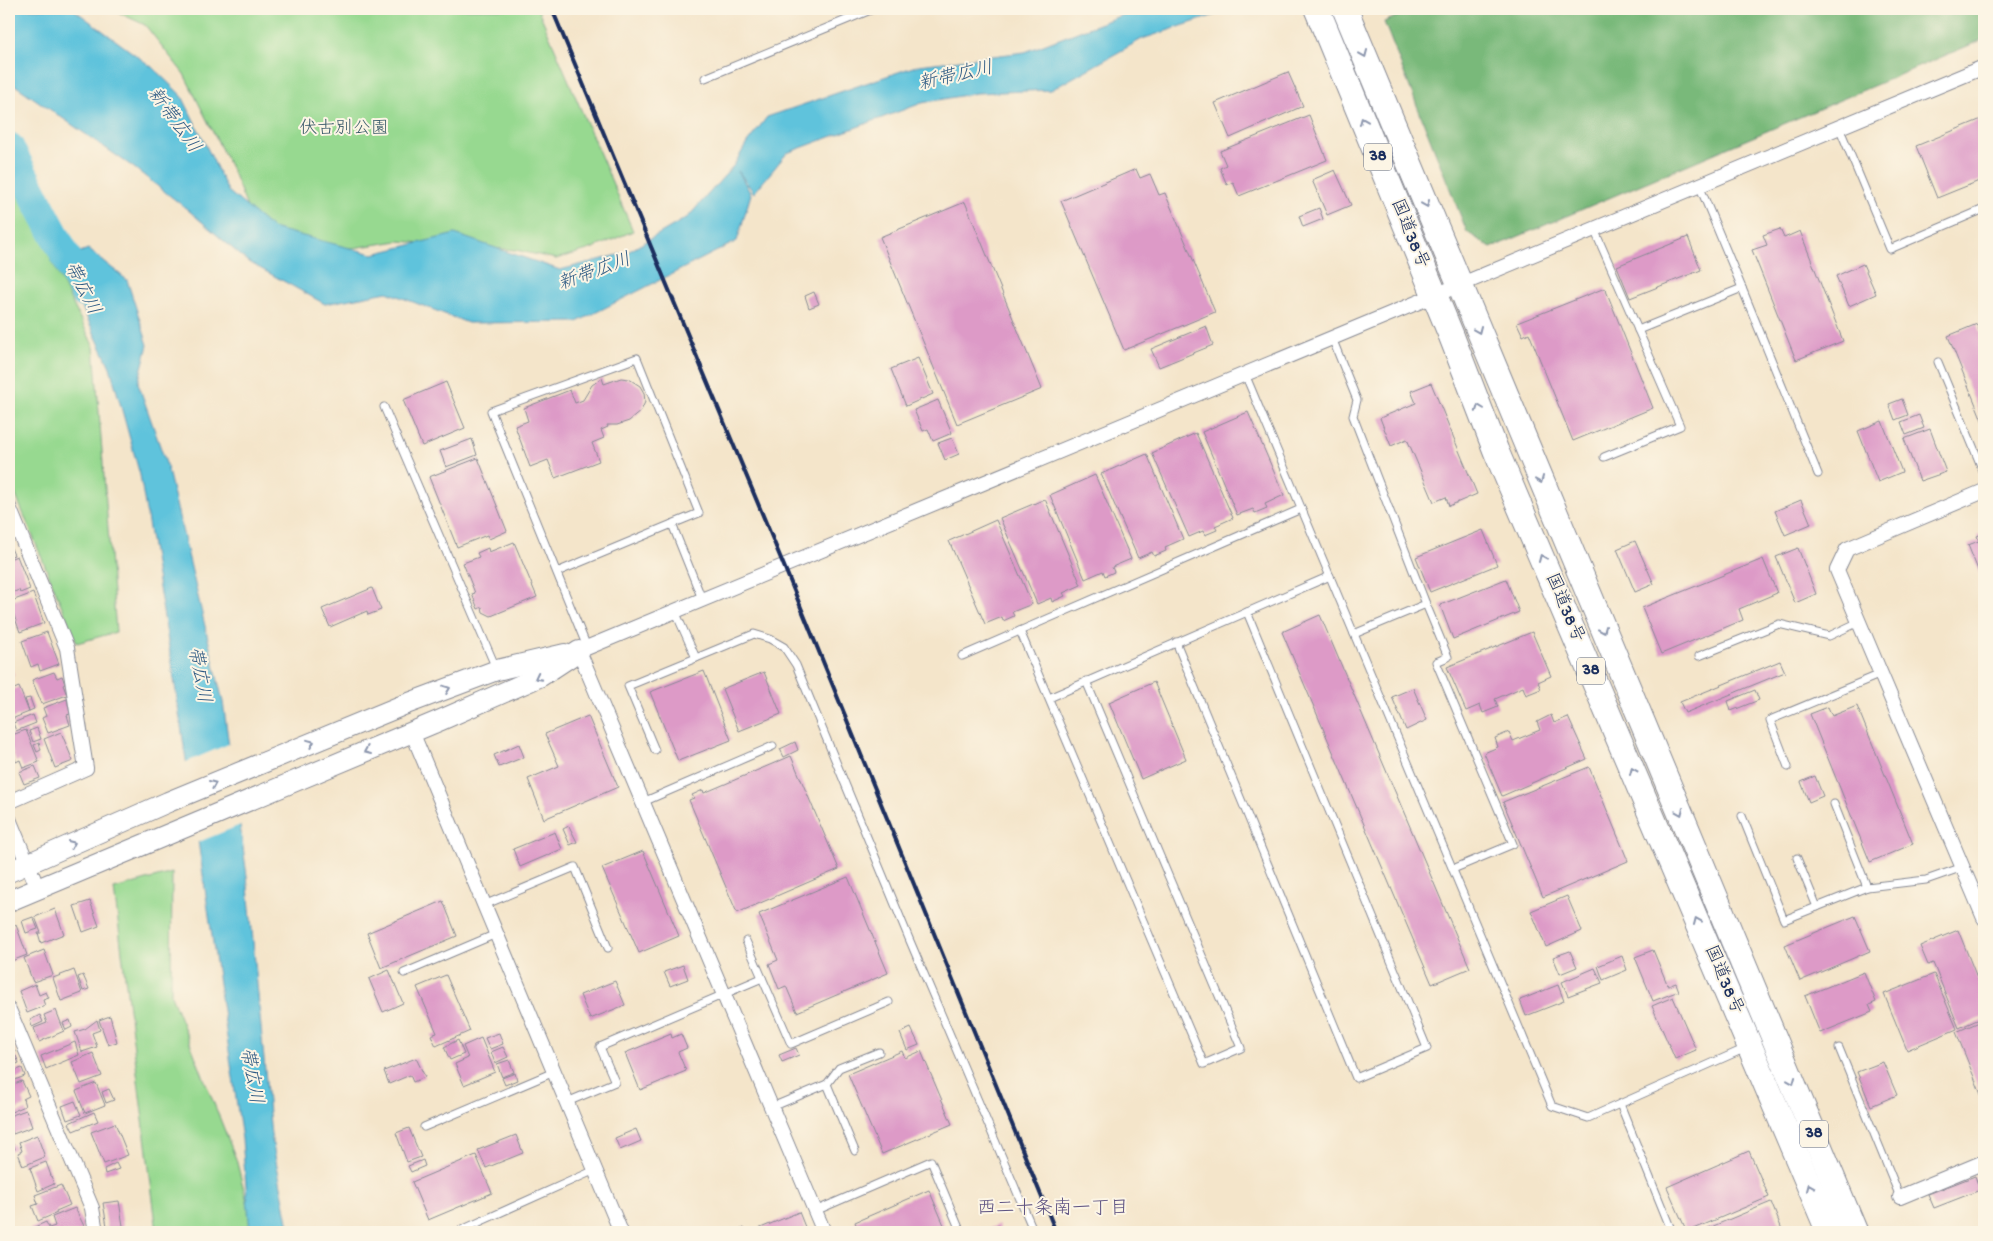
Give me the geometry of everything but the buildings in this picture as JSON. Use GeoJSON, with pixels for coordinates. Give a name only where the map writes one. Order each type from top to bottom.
{"type":"FeatureCollection","features":[{"type":"Feature","properties":{"kind":"highway","name":"国道38号"},"geometry":{"type":"LineString","coordinates":[[1345,9],[1459,285],[1762,1041],[1829,1232]]}},
{"type":"Feature","properties":{"kind":"highway","name":"国道38号"},"geometry":{"type":"LineString","coordinates":[[1319,14],[1435,295],[1496,451],[1762,1041],[1855,1232]]}},
{"type":"Feature","properties":{"kind":"street"},"geometry":{"type":"LineString","coordinates":[[9,872],[168,802],[401,706],[497,670],[583,649],[1984,66]]}},
{"type":"Feature","properties":{"kind":"street"},"geometry":{"type":"LineString","coordinates":[[1984,491],[1847,549],[1837,570],[1984,918]]}},
{"type":"Feature","properties":{"kind":"street"},"geometry":{"type":"LineString","coordinates":[[9,507],[68,648],[86,768],[9,802]]}},
{"type":"Feature","properties":{"kind":"street"},"geometry":{"type":"LineString","coordinates":[[9,900],[270,792],[541,676],[583,649]]}},
{"type":"Feature","properties":{"kind":"street"},"geometry":{"type":"LineString","coordinates":[[583,649],[643,802],[824,1232]]}},
{"type":"Feature","properties":{"kind":"street"},"geometry":{"type":"LineString","coordinates":[[401,706],[621,1232]]}},
{"type":"Feature","properties":{"kind":"street"},"geometry":{"type":"LineString","coordinates":[[9,818],[38,889]]}},
{"type":"Feature","properties":{"kind":"street"},"geometry":{"type":"LineString","coordinates":[[9,1010],[92,1208],[96,1232]]}},
{"type":"Feature","properties":{"kind":"street"},"geometry":{"type":"LineString","coordinates":[[1900,1197],[1984,1162]]}},
{"type":"Feature","properties":{"kind":"lane"},"geometry":{"type":"LineString","coordinates":[[705,78],[873,9]]}},
{"type":"Feature","properties":{"kind":"lane"},"geometry":{"type":"LineString","coordinates":[[1839,127],[1890,249],[1984,209]]}},
{"type":"Feature","properties":{"kind":"lane"},"geometry":{"type":"LineString","coordinates":[[1699,185],[1818,474]]}},
{"type":"Feature","properties":{"kind":"lane"},"geometry":{"type":"LineString","coordinates":[[1594,229],[1680,426],[1604,457]]}},
{"type":"Feature","properties":{"kind":"lane"},"geometry":{"type":"LineString","coordinates":[[1638,330],[1742,288]]}},
{"type":"Feature","properties":{"kind":"lane"},"geometry":{"type":"LineString","coordinates":[[1332,338],[1357,400],[1353,416],[1448,657],[1436,662],[1513,844],[1453,869]]}},
{"type":"Feature","properties":{"kind":"lane"},"geometry":{"type":"LineString","coordinates":[[557,572],[699,512],[637,358],[491,411],[557,572],[583,649]]}},
{"type":"Feature","properties":{"kind":"lane"},"geometry":{"type":"LineString","coordinates":[[1938,362],[1984,473]]}},
{"type":"Feature","properties":{"kind":"lane"},"geometry":{"type":"LineString","coordinates":[[1244,374],[1552,1106],[1588,1118],[1762,1041]]}},
{"type":"Feature","properties":{"kind":"lane"},"geometry":{"type":"LineString","coordinates":[[384,406],[497,670]]}},
{"type":"Feature","properties":{"kind":"lane"},"geometry":{"type":"LineString","coordinates":[[962,656],[1302,509]]}},
{"type":"Feature","properties":{"kind":"lane"},"geometry":{"type":"LineString","coordinates":[[672,524],[702,600]]}},
{"type":"Feature","properties":{"kind":"lane"},"geometry":{"type":"LineString","coordinates":[[1048,698],[1330,576]]}},
{"type":"Feature","properties":{"kind":"lane"},"geometry":{"type":"LineString","coordinates":[[1354,634],[1426,604]]}},
{"type":"Feature","properties":{"kind":"lane"},"geometry":{"type":"LineString","coordinates":[[675,611],[696,658]]}},
{"type":"Feature","properties":{"kind":"lane"},"geometry":{"type":"LineString","coordinates":[[1176,642],[1356,1078],[1427,1048],[1247,612]]}},
{"type":"Feature","properties":{"kind":"lane"},"geometry":{"type":"LineString","coordinates":[[1699,656],[1779,624],[1829,636],[1859,622]]}},
{"type":"Feature","properties":{"kind":"lane"},"geometry":{"type":"LineString","coordinates":[[1020,631],[1204,1064],[1241,1048],[1086,681]]}},
{"type":"Feature","properties":{"kind":"lane"},"geometry":{"type":"LineString","coordinates":[[655,750],[628,686],[754,634],[770,639],[784,647],[796,665],[1034,1232]]}},
{"type":"Feature","properties":{"kind":"lane"},"geometry":{"type":"LineString","coordinates":[[1788,767],[1770,720],[1881,674]]}},
{"type":"Feature","properties":{"kind":"lane"},"geometry":{"type":"LineString","coordinates":[[643,802],[773,746]]}},
{"type":"Feature","properties":{"kind":"lane"},"geometry":{"type":"LineString","coordinates":[[1834,804],[1867,887]]}},
{"type":"Feature","properties":{"kind":"lane"},"geometry":{"type":"LineString","coordinates":[[1742,816],[1784,920],[1867,887],[1926,880],[1963,867]]}},
{"type":"Feature","properties":{"kind":"lane"},"geometry":{"type":"LineString","coordinates":[[1797,858],[1817,907]]}},
{"type":"Feature","properties":{"kind":"lane"},"geometry":{"type":"LineString","coordinates":[[484,905],[575,867],[608,948]]}},
{"type":"Feature","properties":{"kind":"lane"},"geometry":{"type":"LineString","coordinates":[[404,973],[496,934]]}},
{"type":"Feature","properties":{"kind":"lane"},"geometry":{"type":"LineString","coordinates":[[746,941],[791,1044],[889,1002]]}},
{"type":"Feature","properties":{"kind":"lane"},"geometry":{"type":"LineString","coordinates":[[567,1102],[614,1082],[600,1047],[762,978]]}},
{"type":"Feature","properties":{"kind":"lane"},"geometry":{"type":"LineString","coordinates":[[1839,1048],[1900,1197]]}},
{"type":"Feature","properties":{"kind":"lane"},"geometry":{"type":"LineString","coordinates":[[772,1108],[827,1084],[839,1068],[879,1052]]}},
{"type":"Feature","properties":{"kind":"lane"},"geometry":{"type":"LineString","coordinates":[[424,1127],[554,1072]]}},
{"type":"Feature","properties":{"kind":"lane"},"geometry":{"type":"LineString","coordinates":[[827,1084],[854,1151]]}},
{"type":"Feature","properties":{"kind":"lane"},"geometry":{"type":"LineString","coordinates":[[1620,1104],[1672,1232]]}},
{"type":"Feature","properties":{"kind":"lane"},"geometry":{"type":"LineString","coordinates":[[815,1211],[931,1161],[959,1228]]}},
{"type":"Feature","properties":{"kind":"lane"},"geometry":{"type":"LineString","coordinates":[[457,1232],[595,1170]]}},
{"type":"Feature","properties":{"kind":"green space","name":"伏古別公園"},"geometry":{"type":"Polygon","coordinates":[[[111,9],[538,9],[633,231],[591,249],[556,259],[516,250],[398,241],[353,248],[293,249],[249,212],[233,172],[184,74],[145,25],[111,9]]]}},
{"type":"Feature","properties":{"kind":"green space"},"geometry":{"type":"Polygon","coordinates":[[[1414,9],[1984,9],[1984,39],[1491,248],[1467,232],[1384,22],[1414,9]]]}},
{"type":"Feature","properties":{"kind":"green space"},"geometry":{"type":"Polygon","coordinates":[[[9,174],[94,347],[116,632],[77,643],[9,479],[9,174]]]}},
{"type":"Feature","properties":{"kind":"green space"},"geometry":{"type":"Polygon","coordinates":[[[172,873],[171,995],[236,1159],[255,1232],[157,1232],[114,889],[172,873]]]}},
{"type":"Feature","properties":{"kind":"water","name":"新帯広川"},"geometry":{"type":"Polygon","coordinates":[[[9,9],[73,9],[152,67],[182,96],[228,191],[272,228],[373,254],[455,234],[560,270],[626,253],[688,217],[734,165],[747,143],[767,117],[919,65],[1025,52],[1138,9],[1233,9],[1142,39],[1051,90],[976,93],[922,103],[787,153],[754,193],[738,171],[751,194],[737,241],[577,322],[468,323],[387,292],[325,304],[247,261],[187,209],[133,167],[9,81],[9,9]]]}},
{"type":"Feature","properties":{"kind":"water"},"geometry":{"type":"Polygon","coordinates":[[[88,249],[127,280],[148,345],[138,383],[167,466],[223,702],[247,876],[271,1135],[290,1232],[250,1232],[242,1139],[172,665],[140,475],[110,367],[60,260],[88,249]]]}},
{"type":"Feature","properties":{"kind":"pier"},"geometry":{"type":"Polygon","coordinates":[[[231,743],[243,824],[196,843],[184,763],[231,743]]]}},
{"type":"Feature","properties":{"kind":"waterway","name":"帯広川"},"geometry":{"type":"LineString","coordinates":[[9,147],[85,293]]}},
{"type":"Feature","properties":{"kind":"railway"},"geometry":{"type":"LineString","coordinates":[[552,9],[784,566],[1056,1232]]}},
{"type":"Feature","properties":{"kind":"district","name":"西二十条南一丁目"},"geometry":{"type":"Point","coordinates":[1053,1209]}}]}
